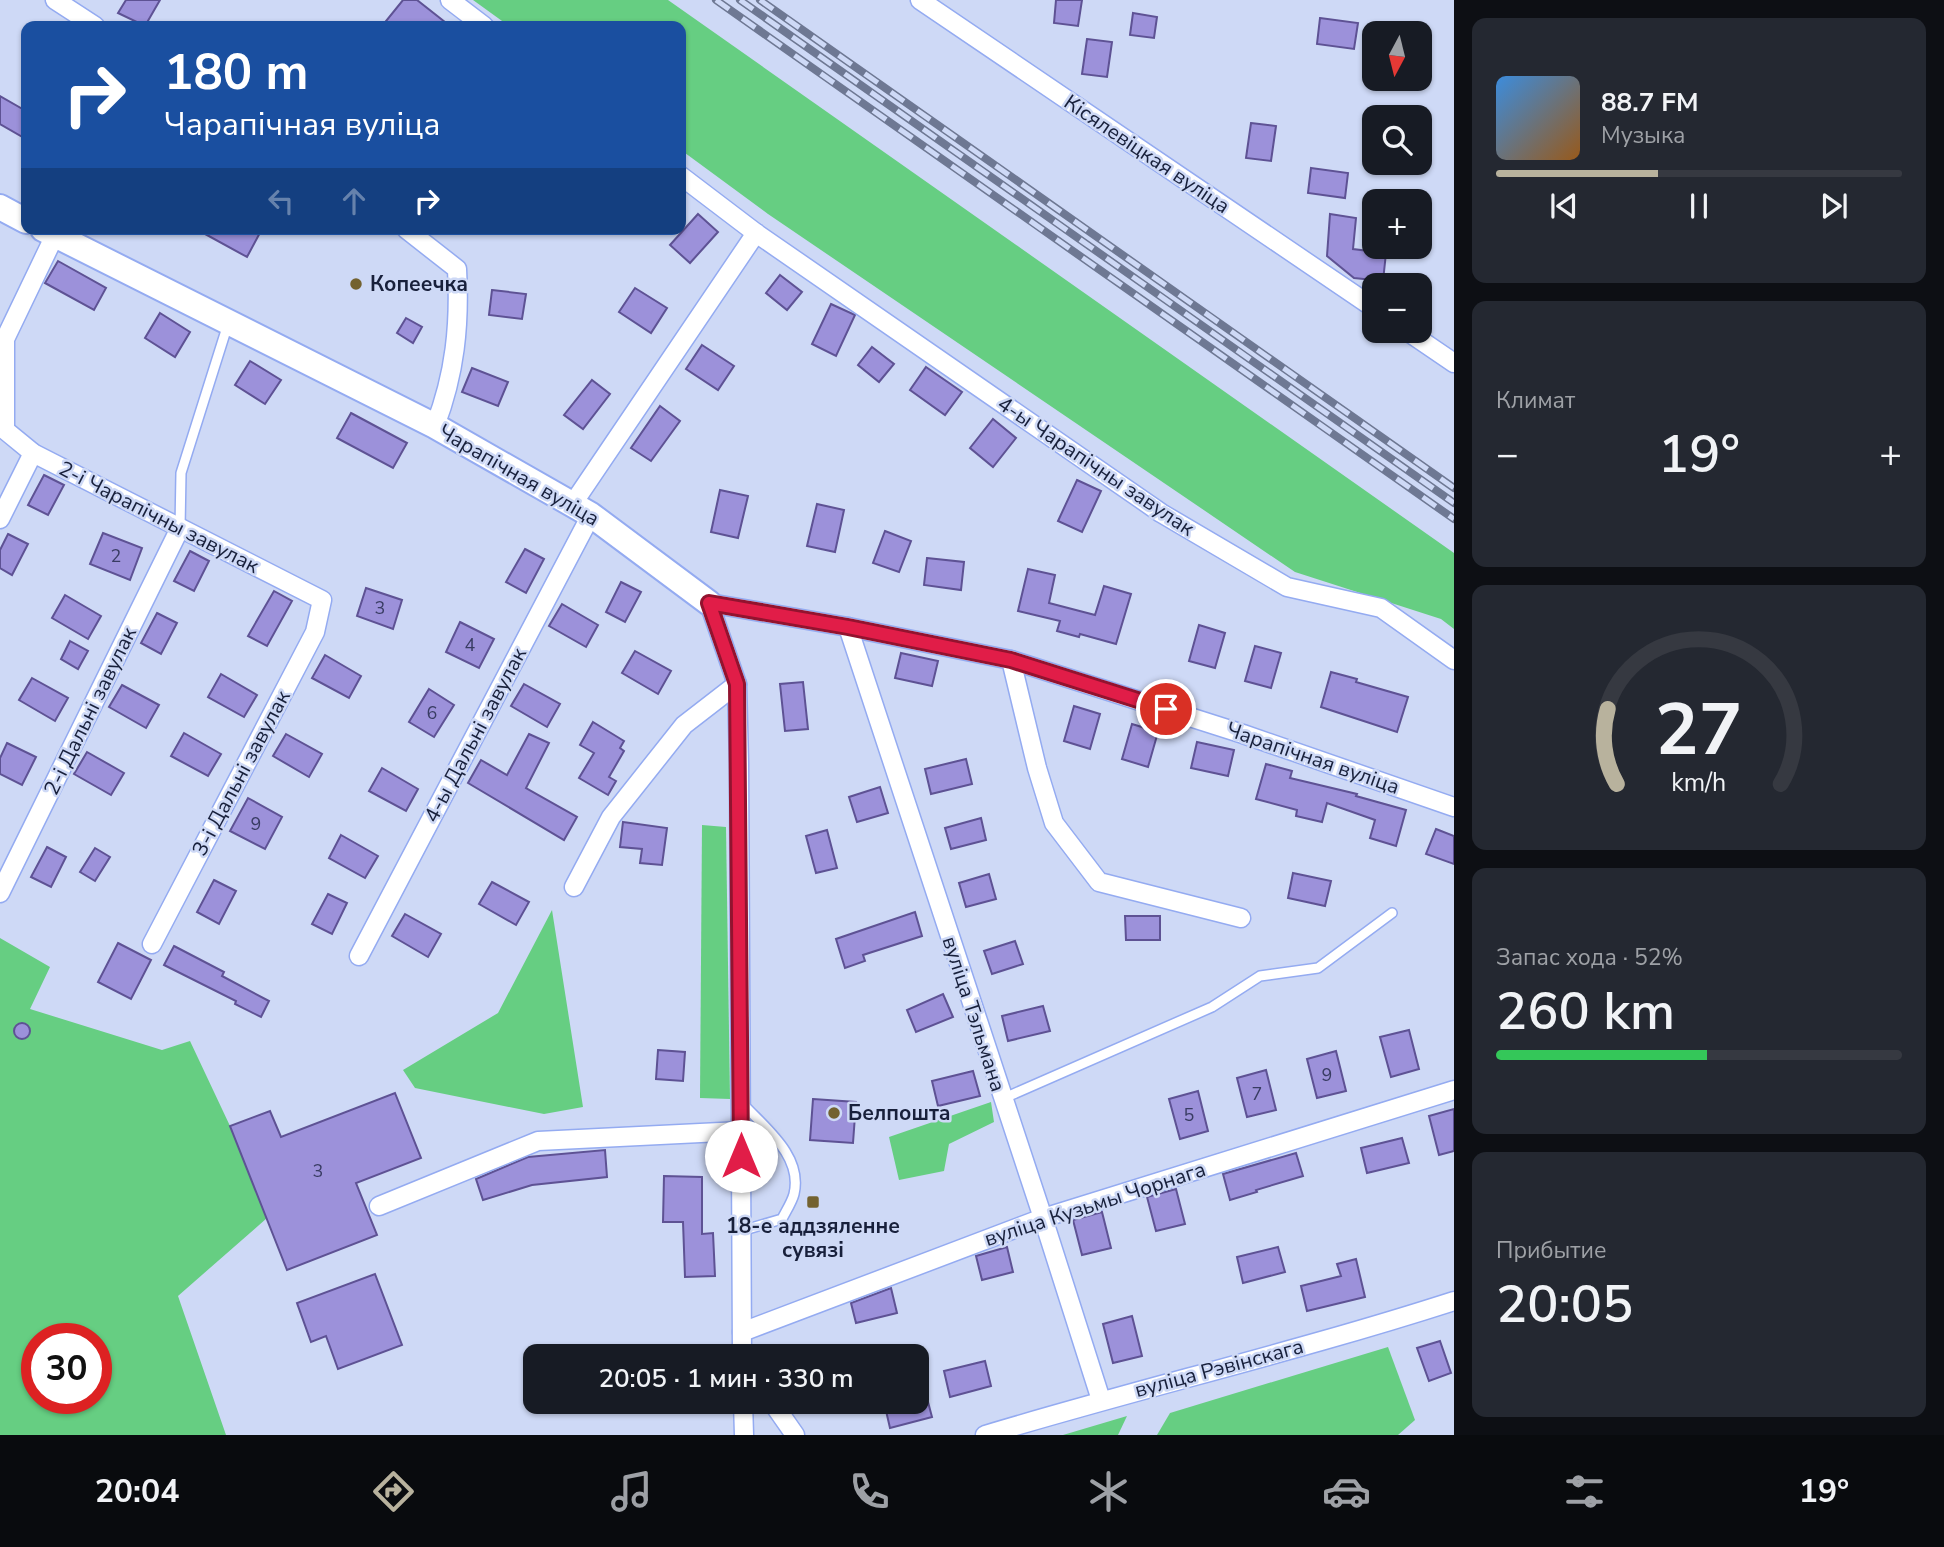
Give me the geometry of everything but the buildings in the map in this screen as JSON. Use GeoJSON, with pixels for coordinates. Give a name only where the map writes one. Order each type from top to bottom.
{"type":"FeatureCollection","features":[{"type":"Feature","properties":{"kind":"street"},"geometry":{"type":"LineString","coordinates":[[55,0],[87,21]]}},
{"type":"Feature","properties":{"kind":"street"},"geometry":{"type":"LineString","coordinates":[[450,0],[478,21]]}},
{"type":"Feature","properties":{"kind":"street","name":"Кісялевіцкая вуліца"},"geometry":{"type":"LineString","coordinates":[[920,0],[1362,300]]}},
{"type":"Feature","properties":{"kind":"street","name":"4-ы Чарапічны завулак"},"geometry":{"type":"LineString","coordinates":[[686,180],[756,233],[1161,513],[1287,587],[1381,608],[1454,660]]}},
{"type":"Feature","properties":{"kind":"street"},"geometry":{"type":"LineString","coordinates":[[0,207],[21,218]]}},
{"type":"Feature","properties":{"kind":"street"},"geometry":{"type":"LineString","coordinates":[[582,510],[756,233]]}},
{"type":"Feature","properties":{"kind":"street"},"geometry":{"type":"LineString","coordinates":[[3,427],[5,339],[48,235]]}},
{"type":"Feature","properties":{"kind":"street","name":"Чарапічная вуліца"},"geometry":{"type":"LineString","coordinates":[[55,235],[435,426],[582,510],[709,603],[848,627],[1011,660],[1243,734],[1454,807]]}},
{"type":"Feature","properties":{"kind":"street"},"geometry":{"type":"LineString","coordinates":[[413,235],[457,269],[459,316],[453,361],[447,396],[435,426]]}},
{"type":"Feature","properties":{"kind":"street"},"geometry":{"type":"LineString","coordinates":[[1425,343],[1454,363]]}},
{"type":"Feature","properties":{"kind":"street","name":"2-і Чарапічны завулак"},"geometry":{"type":"LineString","coordinates":[[3,427],[33,453],[322,600]]}},
{"type":"Feature","properties":{"kind":"street"},"geometry":{"type":"LineString","coordinates":[[0,519],[33,453]]}},
{"type":"Feature","properties":{"kind":"street","name":"4-ы Дальні завулак"},"geometry":{"type":"LineString","coordinates":[[359,956],[582,510]]}},
{"type":"Feature","properties":{"kind":"street","name":"2-і Дальні завулак"},"geometry":{"type":"LineString","coordinates":[[0,894],[180,528]]}},
{"type":"Feature","properties":{"kind":"street","name":"3-і Дальні завулак"},"geometry":{"type":"LineString","coordinates":[[152,944],[315,632],[322,600]]}},
{"type":"Feature","properties":{"kind":"street"},"geometry":{"type":"LineString","coordinates":[[709,603],[737,684],[742,1344]]}},
{"type":"Feature","properties":{"kind":"street","name":"вуліца Тэльмана"},"geometry":{"type":"LineString","coordinates":[[848,627],[1101,1400]]}},
{"type":"Feature","properties":{"kind":"street"},"geometry":{"type":"LineString","coordinates":[[1011,660],[1037,768],[1054,823],[1099,883],[1241,918]]}},
{"type":"Feature","properties":{"kind":"street"},"geometry":{"type":"LineString","coordinates":[[574,887],[611,817],[684,725],[737,684]]}},
{"type":"Feature","properties":{"kind":"street","name":"вуліца Кузьмы Чорнага"},"geometry":{"type":"LineString","coordinates":[[742,1332],[1043,1218],[1454,1090]]}},
{"type":"Feature","properties":{"kind":"street"},"geometry":{"type":"LineString","coordinates":[[379,1206],[538,1141],[741,1131]]}},
{"type":"Feature","properties":{"kind":"street","name":"вуліца Рэвінскага"},"geometry":{"type":"LineString","coordinates":[[985,1435],[1101,1400],[1386,1323],[1454,1301]]}},
{"type":"Feature","properties":{"kind":"street"},"geometry":{"type":"LineString","coordinates":[[743,1414],[744,1435]]}},
{"type":"Feature","properties":{"kind":"street"},"geometry":{"type":"LineString","coordinates":[[781,1414],[796,1435]]}},
{"type":"Feature","properties":{"kind":"lane"},"geometry":{"type":"LineString","coordinates":[[180,528],[181,473],[229,323]]}},
{"type":"Feature","properties":{"kind":"lane"},"geometry":{"type":"LineString","coordinates":[[1002,1099],[1212,1007],[1260,976],[1318,968],[1392,913]]}},
{"type":"Feature","properties":{"kind":"lane"},"geometry":{"type":"LineString","coordinates":[[741,1102],[787,1152],[795,1170],[794,1195],[782,1219],[741,1231]]}},
{"type":"Feature","properties":{"kind":"green space"},"geometry":{"type":"Polygon","coordinates":[[[473,0],[668,0],[1454,553],[1454,629],[1441,619],[1295,572],[768,214],[686,154],[686,21],[502,21],[473,0]]]}},
{"type":"Feature","properties":{"kind":"green space"},"geometry":{"type":"Polygon","coordinates":[[[702,825],[726,827],[730,1099],[700,1098],[702,825]]]}},
{"type":"Feature","properties":{"kind":"green space"},"geometry":{"type":"Polygon","coordinates":[[[552,910],[583,1107],[544,1114],[415,1088],[403,1070],[498,1013],[552,910]]]}},
{"type":"Feature","properties":{"kind":"green space"},"geometry":{"type":"Polygon","coordinates":[[[0,938],[50,967],[30,1009],[162,1050],[190,1041],[230,1126],[267,1218],[178,1296],[226,1435],[0,1435],[0,938]]]}},
{"type":"Feature","properties":{"kind":"green space"},"geometry":{"type":"Polygon","coordinates":[[[991,1102],[994,1122],[949,1144],[944,1171],[899,1180],[889,1137],[991,1102]]]}},
{"type":"Feature","properties":{"kind":"green space"},"geometry":{"type":"Polygon","coordinates":[[[1388,1347],[1415,1420],[1398,1435],[1157,1435],[1170,1413],[1388,1347]]]}},
{"type":"Feature","properties":{"kind":"green space"},"geometry":{"type":"Polygon","coordinates":[[[1127,1416],[1118,1435],[1063,1435],[1127,1416]]]}},
{"type":"Feature","properties":{"kind":"railway"},"geometry":{"type":"LineString","coordinates":[[716,0],[1454,519]]}},
{"type":"Feature","properties":{"kind":"railway"},"geometry":{"type":"LineString","coordinates":[[740,0],[1454,503]]}},
{"type":"Feature","properties":{"kind":"railway"},"geometry":{"type":"LineString","coordinates":[[760,0],[1454,488]]}},
{"type":"Feature","properties":{"kind":"place","name":"Копеечка"},"geometry":{"type":"Point","coordinates":[356,284]}},
{"type":"Feature","properties":{"kind":"place","name":"Белпошта"},"geometry":{"type":"Point","coordinates":[834,1113]}},
{"type":"Feature","properties":{"kind":"place","name":"18-е аддзяленне сувязі"},"geometry":{"type":"Point","coordinates":[813,1202]}},
{"type":"Feature","properties":{"kind":"route"},"geometry":{"type":"LineString","coordinates":[[741,1156],[737,684],[709,603],[848,627],[1011,660],[1166,709]]}}]}
